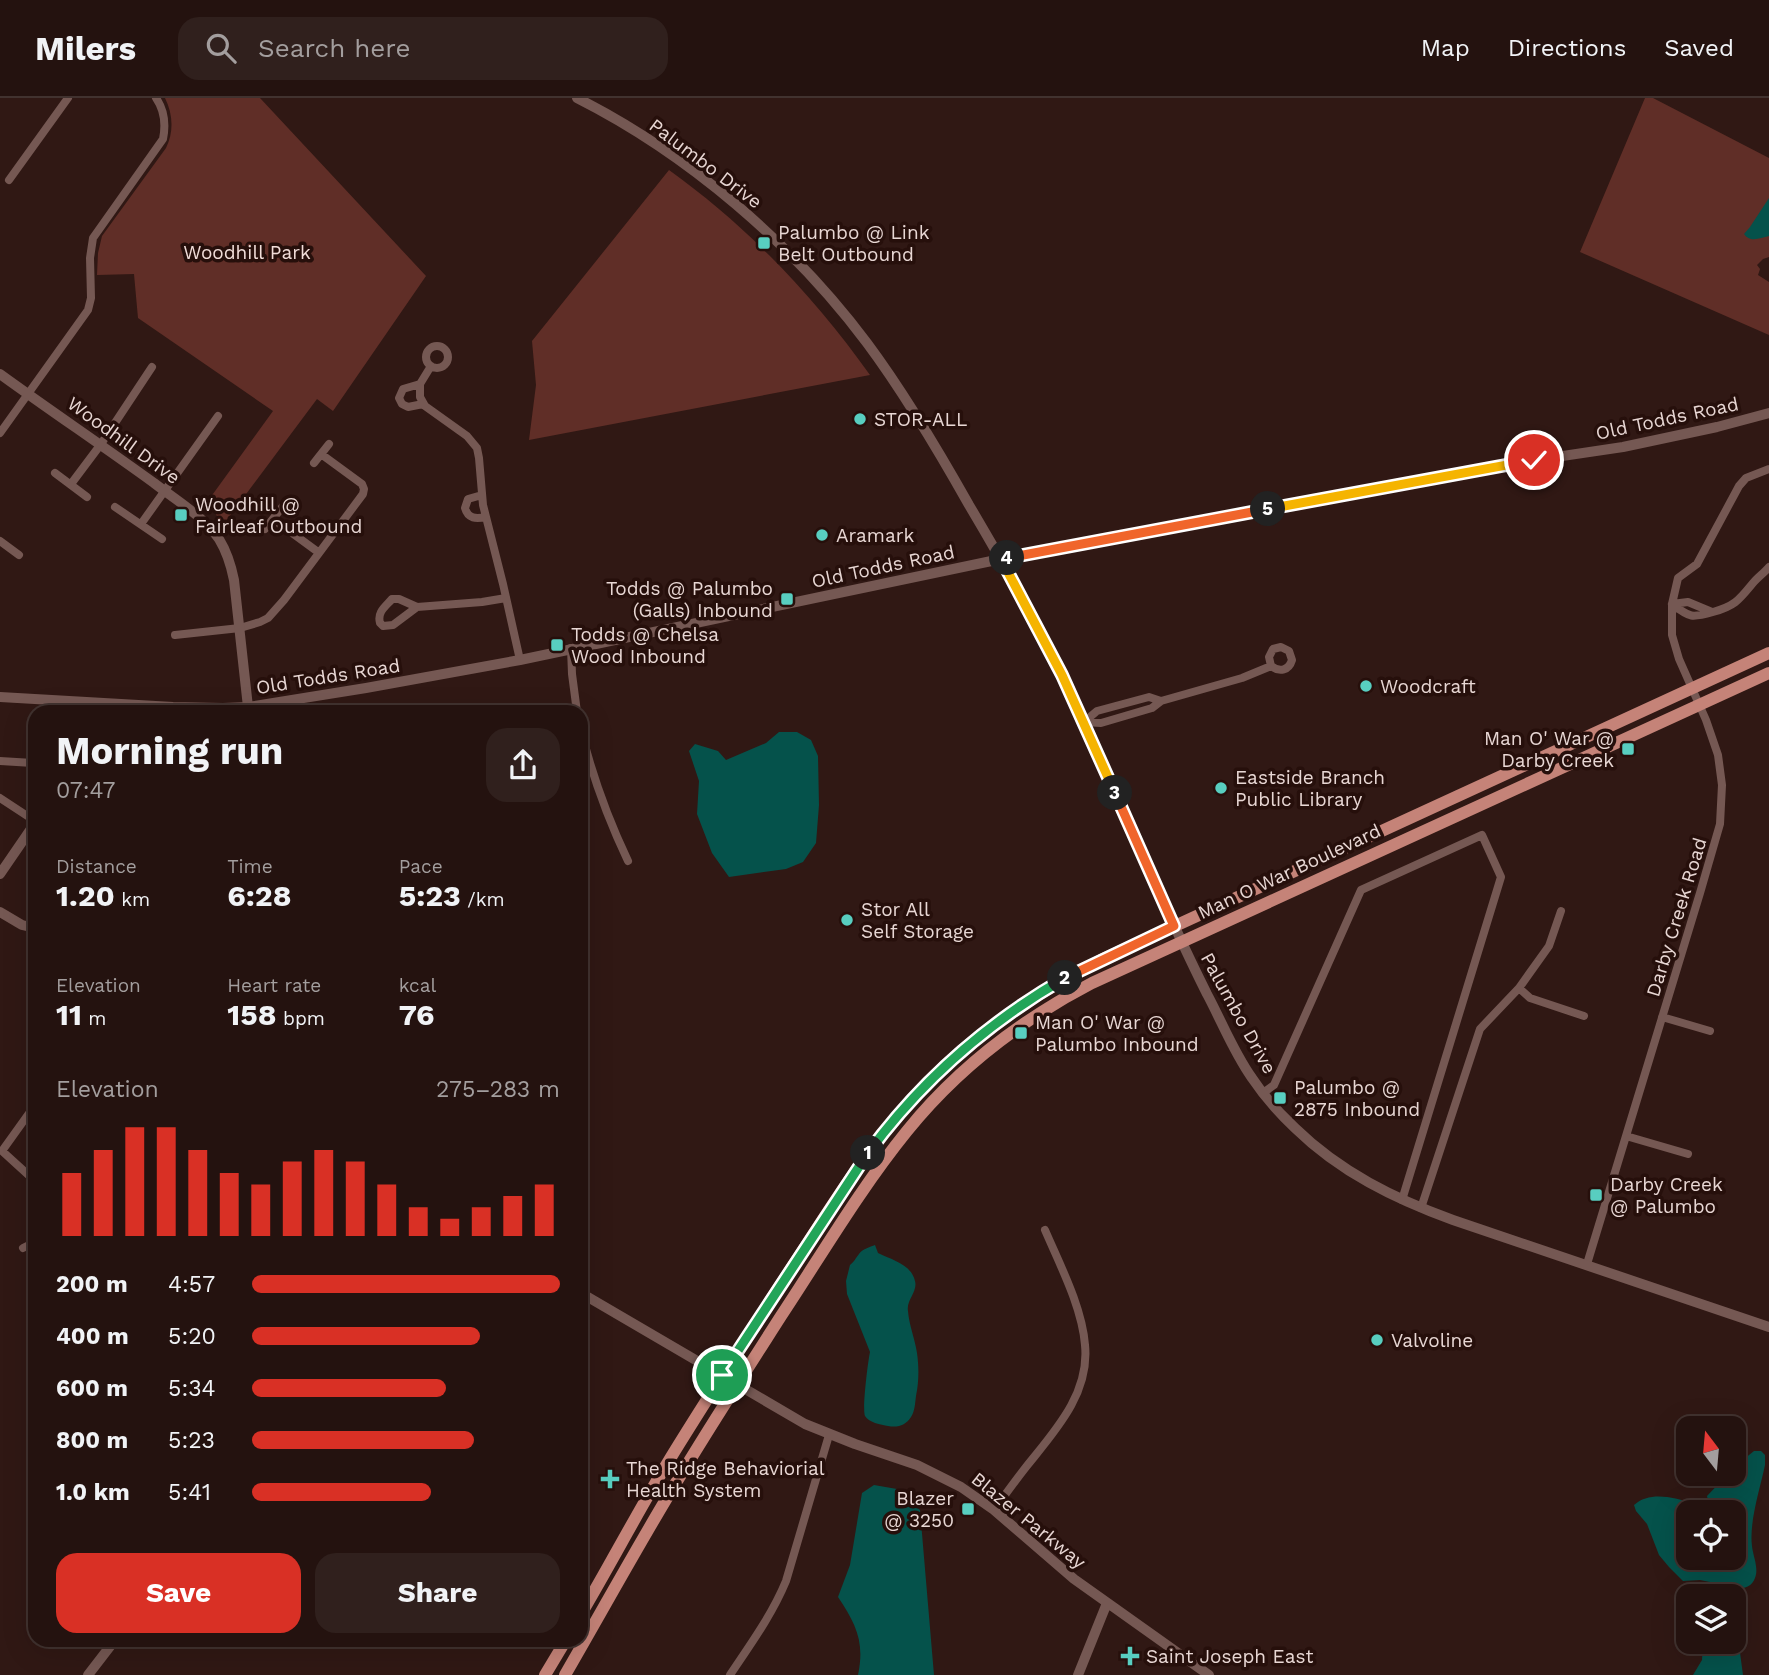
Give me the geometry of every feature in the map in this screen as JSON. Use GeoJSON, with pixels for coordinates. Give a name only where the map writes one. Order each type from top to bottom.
{"type":"FeatureCollection","features":[{"type":"Feature","properties":{"kind":"main road","name":"Old Todds Road"},"geometry":{"type":"LineString","coordinates":[[260,705],[520,660],[1001,559],[1502,465],[1623,447],[1769,413]]}},
{"type":"Feature","properties":{"kind":"main road","name":"Man O War Boulevard"},"geometry":{"type":"LineString","coordinates":[[588,1602],[664,1468],[860,1164],[900,1112],[941,1068],[985,1030],[1033,997],[1080,970],[1769,653]]}},
{"type":"Feature","properties":{"kind":"main road","name":"Man O War Boulevard"},"geometry":{"type":"LineString","coordinates":[[588,1635],[738,1383],[872,1178],[907,1131],[946,1088],[1001,1039],[1034,1016],[1092,984],[1769,673]]}},
{"type":"Feature","properties":{"kind":"main road","name":"Old Todds Road"},"geometry":{"type":"LineString","coordinates":[[0,697],[52,705]]}},
{"type":"Feature","properties":{"kind":"main road"},"geometry":{"type":"LineString","coordinates":[[545,1675],[562,1647]]}},
{"type":"Feature","properties":{"kind":"main road","name":"Man O War Boulevard"},"geometry":{"type":"LineString","coordinates":[[565,1675],[581,1647]]}},
{"type":"Feature","properties":{"kind":"street"},"geometry":{"type":"LineString","coordinates":[[9,180],[68,98]]}},
{"type":"Feature","properties":{"kind":"street"},"geometry":{"type":"LineString","coordinates":[[0,433],[88,310],[91,298],[90,258],[93,238],[163,139],[164,117],[156,98]]}},
{"type":"Feature","properties":{"kind":"street","name":"Palumbo Drive"},"geometry":{"type":"LineString","coordinates":[[577,98],[630,128],[691,170],[753,220],[801,265],[847,318],[886,370],[950,471],[1038,628],[1084,722],[1181,942],[1245,1068],[1263,1093],[1294,1127],[1328,1156],[1369,1183],[1402,1200],[1453,1220],[1769,1327]]}},
{"type":"Feature","properties":{"kind":"street"},"geometry":{"type":"LineString","coordinates":[[431,366],[420,384],[419,392],[423,404],[473,442],[479,458],[481,495],[520,660]]}},
{"type":"Feature","properties":{"kind":"street"},"geometry":{"type":"LineString","coordinates":[[71,484],[152,367]]}},
{"type":"Feature","properties":{"kind":"street","name":"Woodhill Drive"},"geometry":{"type":"LineString","coordinates":[[0,373],[201,519],[219,538],[234,580],[248,705]]}},
{"type":"Feature","properties":{"kind":"street"},"geometry":{"type":"LineString","coordinates":[[420,384],[403,389],[399,398],[402,404],[408,407],[423,404]]}},
{"type":"Feature","properties":{"kind":"street"},"geometry":{"type":"LineString","coordinates":[[141,524],[218,416]]}},
{"type":"Feature","properties":{"kind":"street"},"geometry":{"type":"LineString","coordinates":[[314,464],[329,443]]}},
{"type":"Feature","properties":{"kind":"street"},"geometry":{"type":"LineString","coordinates":[[175,635],[240,628],[260,622],[274,612],[359,500],[364,489],[356,479],[321,454]]}},
{"type":"Feature","properties":{"kind":"street","name":"Darby Creek Road"},"geometry":{"type":"LineString","coordinates":[[1587,1265],[1716,839],[1722,805],[1718,755],[1674,646],[1672,604],[1678,578],[1697,564],[1739,486],[1746,478],[1769,469]]}},
{"type":"Feature","properties":{"kind":"street"},"geometry":{"type":"LineString","coordinates":[[55,472],[87,497]]}},
{"type":"Feature","properties":{"kind":"street"},"geometry":{"type":"LineString","coordinates":[[481,495],[468,499],[465,508],[470,517],[486,517]]}},
{"type":"Feature","properties":{"kind":"street"},"geometry":{"type":"LineString","coordinates":[[265,529],[283,506]]}},
{"type":"Feature","properties":{"kind":"street"},"geometry":{"type":"LineString","coordinates":[[115,507],[162,539]]}},
{"type":"Feature","properties":{"kind":"street"},"geometry":{"type":"LineString","coordinates":[[273,519],[318,552]]}},
{"type":"Feature","properties":{"kind":"street"},"geometry":{"type":"LineString","coordinates":[[0,541],[19,555]]}},
{"type":"Feature","properties":{"kind":"street"},"geometry":{"type":"LineString","coordinates":[[1672,604],[1684,614],[1698,617],[1726,609],[1736,603],[1758,578],[1768,571]]}},
{"type":"Feature","properties":{"kind":"street"},"geometry":{"type":"LineString","coordinates":[[417,607],[393,625],[383,626],[380,623],[381,611],[392,599],[399,599],[417,607],[506,598]]}},
{"type":"Feature","properties":{"kind":"street"},"geometry":{"type":"LineString","coordinates":[[571,649],[577,705]]}},
{"type":"Feature","properties":{"kind":"street"},"geometry":{"type":"LineString","coordinates":[[1084,722],[1097,711],[1149,697],[1161,701],[1242,678],[1271,666]]}},
{"type":"Feature","properties":{"kind":"street"},"geometry":{"type":"LineString","coordinates":[[588,760],[628,861]]}},
{"type":"Feature","properties":{"kind":"street"},"geometry":{"type":"LineString","coordinates":[[0,761],[28,763]]}},
{"type":"Feature","properties":{"kind":"street"},"geometry":{"type":"LineString","coordinates":[[0,798],[28,817]]}},
{"type":"Feature","properties":{"kind":"street"},"geometry":{"type":"LineString","coordinates":[[0,874],[28,832]]}},
{"type":"Feature","properties":{"kind":"street"},"geometry":{"type":"LineString","coordinates":[[1263,1093],[1274,1085],[1361,890],[1482,835],[1501,877],[1402,1200]]}},
{"type":"Feature","properties":{"kind":"street"},"geometry":{"type":"LineString","coordinates":[[1421,1208],[1480,1029],[1519,988],[1549,946],[1561,911]]}},
{"type":"Feature","properties":{"kind":"street"},"geometry":{"type":"LineString","coordinates":[[0,912],[28,926]]}},
{"type":"Feature","properties":{"kind":"street"},"geometry":{"type":"LineString","coordinates":[[1519,988],[1530,998],[1584,1016]]}},
{"type":"Feature","properties":{"kind":"street"},"geometry":{"type":"LineString","coordinates":[[1662,1017],[1710,1031]]}},
{"type":"Feature","properties":{"kind":"street"},"geometry":{"type":"LineString","coordinates":[[28,1115],[2,1151],[28,1175]]}},
{"type":"Feature","properties":{"kind":"street"},"geometry":{"type":"LineString","coordinates":[[1626,1136],[1688,1154]]}},
{"type":"Feature","properties":{"kind":"street"},"geometry":{"type":"LineString","coordinates":[[994,1510],[1064,1419],[1077,1394],[1084,1366],[1086,1347],[1081,1324],[1045,1230]]}},
{"type":"Feature","properties":{"kind":"street"},"geometry":{"type":"LineString","coordinates":[[23,1248],[28,1246]]}},
{"type":"Feature","properties":{"kind":"street","name":"Blazer Parkway"},"geometry":{"type":"LineString","coordinates":[[588,1297],[787,1414],[829,1435],[931,1471],[961,1487],[994,1510],[1107,1603],[1209,1675]]}},
{"type":"Feature","properties":{"kind":"street"},"geometry":{"type":"LineString","coordinates":[[730,1675],[783,1588],[829,1435]]}},
{"type":"Feature","properties":{"kind":"street"},"geometry":{"type":"LineString","coordinates":[[1078,1675],[1107,1603]]}},
{"type":"Feature","properties":{"kind":"street"},"geometry":{"type":"LineString","coordinates":[[88,1675],[109,1647]]}},
{"type":"Feature","properties":{"kind":"green space","name":"Woodhill Park"},"geometry":{"type":"Polygon","coordinates":[[[165,98],[260,98],[426,276],[333,411],[317,399],[223,525],[205,505],[273,411],[138,318],[134,274],[97,275],[102,236],[169,142],[172,123],[165,98]]]}},
{"type":"Feature","properties":{"kind":"green space"},"geometry":{"type":"Polygon","coordinates":[[[1645,98],[1653,98],[1769,158],[1769,257],[1757,265],[1760,269],[1758,275],[1769,282],[1769,335],[1580,252],[1645,98]]]}},
{"type":"Feature","properties":{"kind":"green space"},"geometry":{"type":"Polygon","coordinates":[[[669,170],[725,215],[778,264],[826,318],[870,375],[529,440],[536,385],[532,341],[669,170]]]}},
{"type":"Feature","properties":{"kind":"water"},"geometry":{"type":"Polygon","coordinates":[[[1769,198],[1769,236],[1755,239],[1746,237],[1744,234],[1769,198]]]}},
{"type":"Feature","properties":{"kind":"water"},"geometry":{"type":"Polygon","coordinates":[[[779,732],[797,732],[811,740],[818,756],[819,805],[816,843],[803,862],[786,869],[729,877],[712,853],[697,814],[699,781],[689,751],[695,744],[718,751],[726,760],[766,743],[779,732]]]}},
{"type":"Feature","properties":{"kind":"water"},"geometry":{"type":"Polygon","coordinates":[[[875,1245],[878,1253],[910,1270],[915,1281],[908,1307],[918,1358],[917,1391],[911,1417],[904,1424],[895,1427],[875,1423],[865,1416],[870,1352],[847,1294],[846,1281],[850,1265],[862,1251],[875,1245]]]}},
{"type":"Feature","properties":{"kind":"water"},"geometry":{"type":"Polygon","coordinates":[[[1754,1451],[1761,1451],[1765,1455],[1751,1537],[1756,1570],[1753,1582],[1746,1587],[1746,1584],[1683,1581],[1659,1555],[1647,1524],[1634,1505],[1654,1497],[1680,1500],[1676,1500],[1676,1570],[1746,1570],[1746,1500],[1708,1500],[1707,1496],[1717,1486],[1746,1486],[1746,1457],[1754,1451]]]}},
{"type":"Feature","properties":{"kind":"water"},"geometry":{"type":"Polygon","coordinates":[[[874,1485],[897,1489],[920,1510],[934,1675],[858,1675],[860,1653],[857,1634],[838,1597],[850,1565],[862,1493],[874,1485]]]}},
{"type":"Feature","properties":{"kind":"water"},"geometry":{"type":"Polygon","coordinates":[[[1702,1654],[1740,1654],[1743,1675],[1693,1675],[1702,1660],[1702,1654]]]}},
{"type":"Feature","properties":{"kind":"place","name":"Palumbo @ Link Belt Outbound"},"geometry":{"type":"Point","coordinates":[764,243]}},
{"type":"Feature","properties":{"kind":"place","name":"STOR-ALL"},"geometry":{"type":"Point","coordinates":[860,419]}},
{"type":"Feature","properties":{"kind":"place","name":"Woodhill @ Fairleaf Outbound"},"geometry":{"type":"Point","coordinates":[181,515]}},
{"type":"Feature","properties":{"kind":"place","name":"Aramark"},"geometry":{"type":"Point","coordinates":[822,535]}},
{"type":"Feature","properties":{"kind":"place","name":"Todds @ Palumbo (Galls) Inbound"},"geometry":{"type":"Point","coordinates":[787,599]}},
{"type":"Feature","properties":{"kind":"place","name":"Todds @ Chelsa Wood Inbound"},"geometry":{"type":"Point","coordinates":[557,645]}},
{"type":"Feature","properties":{"kind":"place","name":"Woodcraft"},"geometry":{"type":"Point","coordinates":[1366,686]}},
{"type":"Feature","properties":{"kind":"place","name":"Man O' War @ Darby Creek"},"geometry":{"type":"Point","coordinates":[1628,749]}},
{"type":"Feature","properties":{"kind":"place","name":"Eastside Branch Public Library"},"geometry":{"type":"Point","coordinates":[1221,788]}},
{"type":"Feature","properties":{"kind":"place","name":"Stor All Self Storage"},"geometry":{"type":"Point","coordinates":[847,920]}},
{"type":"Feature","properties":{"kind":"place","name":"Man O' War @ Palumbo Inbound"},"geometry":{"type":"Point","coordinates":[1021,1033]}},
{"type":"Feature","properties":{"kind":"place","name":"Palumbo @ 2875 Inbound"},"geometry":{"type":"Point","coordinates":[1280,1098]}},
{"type":"Feature","properties":{"kind":"place","name":"Darby Creek @ Palumbo"},"geometry":{"type":"Point","coordinates":[1596,1195]}},
{"type":"Feature","properties":{"kind":"place","name":"Valvoline"},"geometry":{"type":"Point","coordinates":[1377,1340]}},
{"type":"Feature","properties":{"kind":"place","name":"The Ridge Behaviorial Health System"},"geometry":{"type":"Point","coordinates":[610,1479]}},
{"type":"Feature","properties":{"kind":"place","name":"Blazer @ 3250"},"geometry":{"type":"Point","coordinates":[968,1509]}},
{"type":"Feature","properties":{"kind":"place","name":"Saint Joseph East"},"geometry":{"type":"Point","coordinates":[1130,1656]}},
{"type":"Feature","properties":{"kind":"route"},"geometry":{"type":"LineString","coordinates":[[722,1375],[860,1164],[900,1112],[941,1068],[985,1030],[1042,991],[1174,926],[1078,711],[1001,559],[1534,460]]}}]}
